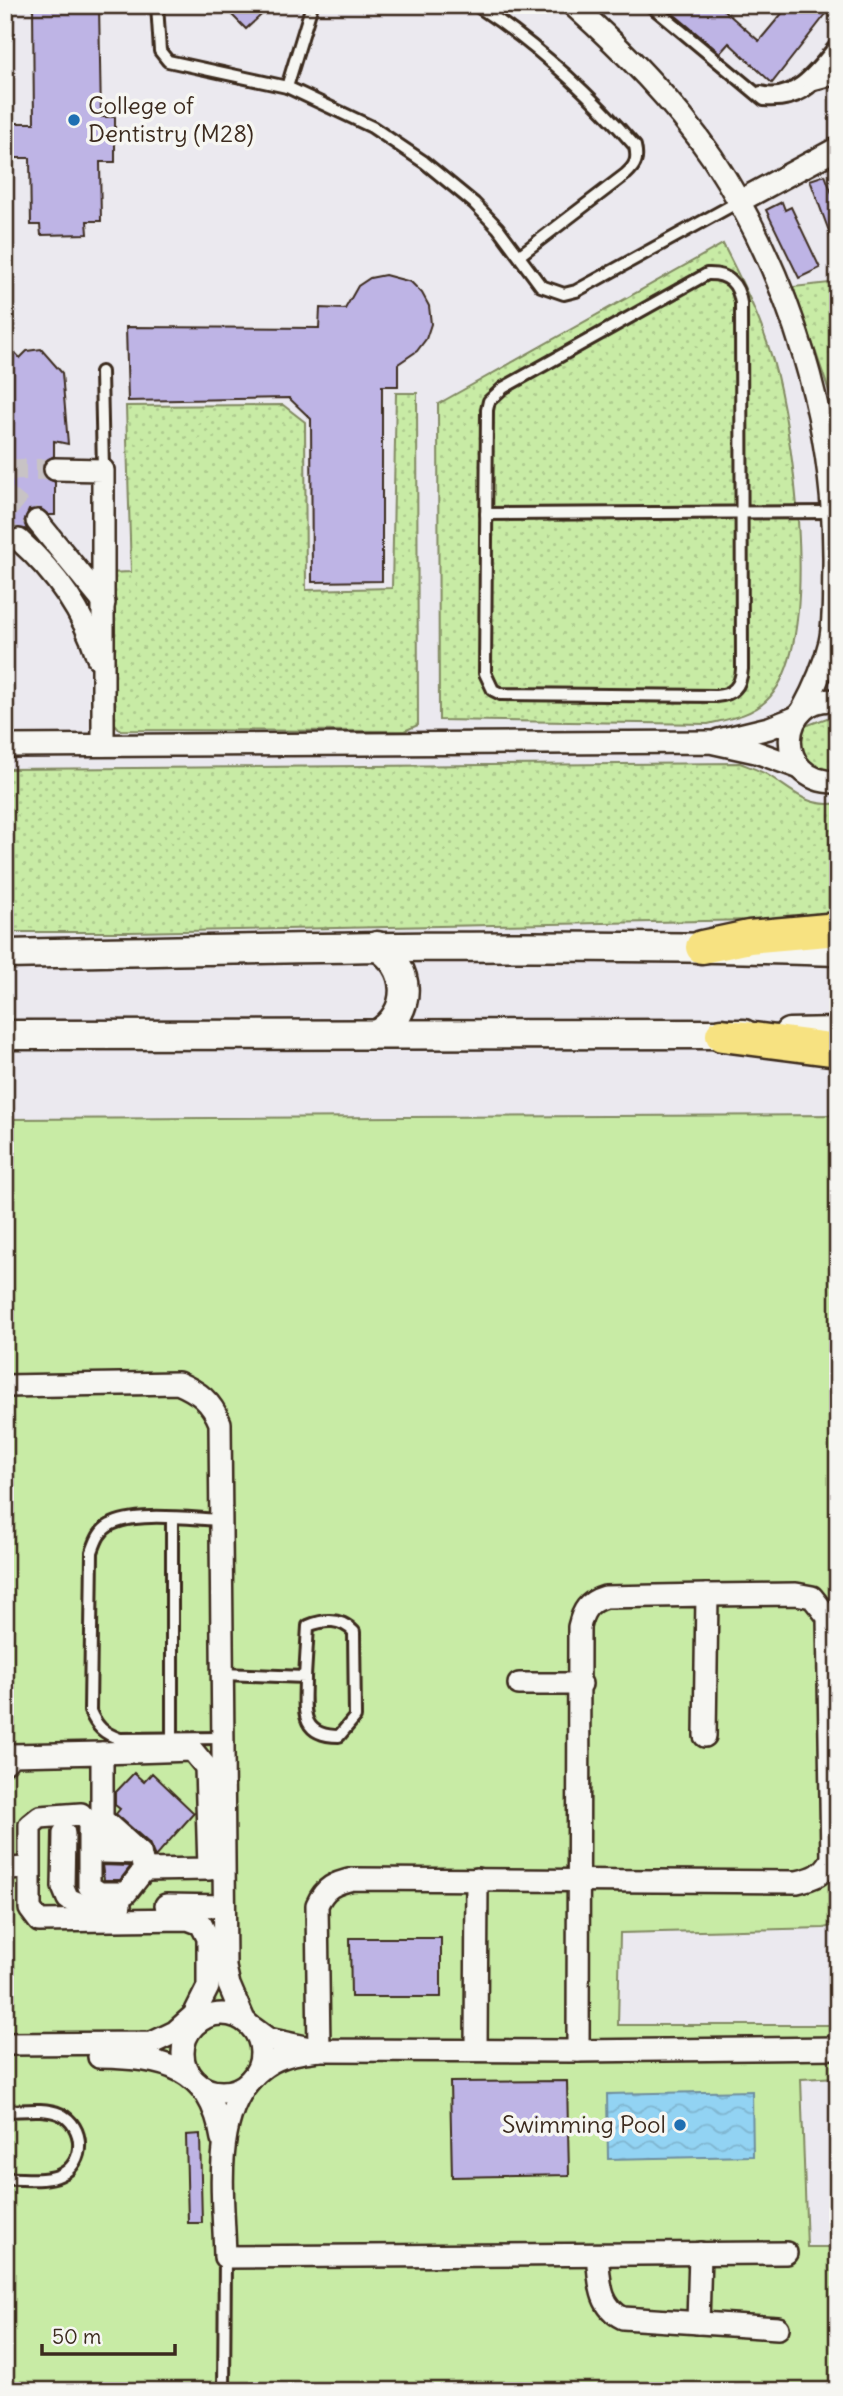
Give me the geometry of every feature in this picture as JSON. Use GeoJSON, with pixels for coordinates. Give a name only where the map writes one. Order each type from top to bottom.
{"type":"FeatureCollection","features":[{"type":"Feature","properties":{"kind":"main road"},"geometry":{"type":"LineString","coordinates":[[702,947],[749,937],[838,929]]}},
{"type":"Feature","properties":{"kind":"main road"},"geometry":{"type":"LineString","coordinates":[[722,1035],[838,1051]]}},
{"type":"Feature","properties":{"kind":"street"},"geometry":{"type":"LineString","coordinates":[[573,5],[646,75],[680,115],[738,202],[764,250],[802,352],[824,444],[836,558],[830,640],[800,714],[792,727],[790,749],[800,768],[811,778],[838,782]]}},
{"type":"Feature","properties":{"kind":"street"},"geometry":{"type":"LineString","coordinates":[[738,202],[838,148]]}},
{"type":"Feature","properties":{"kind":"street"},"geometry":{"type":"LineString","coordinates":[[55,469],[103,470],[103,745]]}},
{"type":"Feature","properties":{"kind":"street"},"geometry":{"type":"LineString","coordinates":[[37,521],[104,603]]}},
{"type":"Feature","properties":{"kind":"street"},"geometry":{"type":"LineString","coordinates":[[19,540],[43,561],[63,587],[89,634],[103,674]]}},
{"type":"Feature","properties":{"kind":"street"},"geometry":{"type":"LineString","coordinates":[[830,640],[838,664]]}},
{"type":"Feature","properties":{"kind":"street"},"geometry":{"type":"LineString","coordinates":[[710,742],[769,728],[800,714],[816,703],[838,701]]}},
{"type":"Feature","properties":{"kind":"street"},"geometry":{"type":"LineString","coordinates":[[5,746],[710,742],[756,751],[800,768]]}},
{"type":"Feature","properties":{"kind":"street"},"geometry":{"type":"LineString","coordinates":[[377,946],[394,960],[405,990],[395,1020],[378,1034]]}},
{"type":"Feature","properties":{"kind":"street"},"geometry":{"type":"LineString","coordinates":[[5,954],[377,946],[702,947],[838,951]]}},
{"type":"Feature","properties":{"kind":"street"},"geometry":{"type":"LineString","coordinates":[[5,1035],[722,1035],[838,1032]]}},
{"type":"Feature","properties":{"kind":"street"},"geometry":{"type":"LineString","coordinates":[[5,1386],[178,1382],[200,1392],[214,1408],[220,1423],[225,1967],[220,1987],[184,2040],[183,2063],[214,2106],[224,2148],[225,2257],[786,2253]]}},
{"type":"Feature","properties":{"kind":"street"},"geometry":{"type":"LineString","coordinates":[[319,2050],[317,1905],[323,1892],[335,1883],[353,1880],[579,1880],[797,1882],[814,1878],[825,1871],[832,1859],[828,1617],[812,1597],[796,1594],[605,1597],[592,1601],[583,1613],[579,1627],[581,1684],[579,1880],[578,2050]]}},
{"type":"Feature","properties":{"kind":"street"},"geometry":{"type":"LineString","coordinates":[[705,1736],[707,1595]]}},
{"type":"Feature","properties":{"kind":"street"},"geometry":{"type":"LineString","coordinates":[[519,1684],[581,1684]]}},
{"type":"Feature","properties":{"kind":"street"},"geometry":{"type":"LineString","coordinates":[[5,1763],[12,1755],[192,1750],[206,1767],[209,1869],[142,1862],[102,1852],[102,1753]]}},
{"type":"Feature","properties":{"kind":"street"},"geometry":{"type":"LineString","coordinates":[[5,2043],[152,2043],[175,2032],[194,2015],[208,1987],[208,1938],[201,1924],[188,1919],[39,1921],[30,1909],[30,1825],[40,1817],[81,1814],[89,1823],[89,1886],[100,1893],[125,1893],[142,1862]]}},
{"type":"Feature","properties":{"kind":"street"},"geometry":{"type":"LineString","coordinates":[[64,1833],[63,1887],[68,1899],[75,1903],[223,1906]]}},
{"type":"Feature","properties":{"kind":"street"},"geometry":{"type":"LineString","coordinates":[[5,1869],[29,1868]]}},
{"type":"Feature","properties":{"kind":"street"},"geometry":{"type":"LineString","coordinates":[[476,2050],[477,1880]]}},
{"type":"Feature","properties":{"kind":"street"},"geometry":{"type":"LineString","coordinates":[[224,2148],[235,2104],[253,2078],[261,2053],[225,1967]]}},
{"type":"Feature","properties":{"kind":"street"},"geometry":{"type":"LineString","coordinates":[[125,2057],[168,2046],[193,2026],[220,2013],[248,2024],[268,2039],[319,2050],[838,2048]]}},
{"type":"Feature","properties":{"kind":"street"},"geometry":{"type":"LineString","coordinates":[[5,2057],[125,2057],[174,2065],[206,2089],[231,2091],[272,2062],[319,2050]]}},
{"type":"Feature","properties":{"kind":"street"},"geometry":{"type":"LineString","coordinates":[[698,2323],[700,2253]]}},
{"type":"Feature","properties":{"kind":"street"},"geometry":{"type":"LineString","coordinates":[[597,2255],[602,2294],[615,2314],[623,2318],[778,2328]]}},
{"type":"Feature","properties":{"kind":"lane"},"geometry":{"type":"LineString","coordinates":[[157,5],[160,51],[168,61],[287,87],[344,111],[399,144],[474,203],[520,255],[541,286],[564,294],[576,291],[738,202]]}},
{"type":"Feature","properties":{"kind":"lane"},"geometry":{"type":"LineString","coordinates":[[287,87],[312,5]]}},
{"type":"Feature","properties":{"kind":"lane"},"geometry":{"type":"LineString","coordinates":[[476,5],[542,54],[590,97],[635,146],[638,156],[634,167],[626,174],[520,255]]}},
{"type":"Feature","properties":{"kind":"lane"},"geometry":{"type":"LineString","coordinates":[[650,5],[764,100],[783,102],[801,96],[838,56]]}},
{"type":"Feature","properties":{"kind":"lane"},"geometry":{"type":"LineString","coordinates":[[747,86],[765,94],[797,86],[810,76],[838,41]]}},
{"type":"Feature","properties":{"kind":"lane"},"geometry":{"type":"LineString","coordinates":[[815,83],[838,78]]}},
{"type":"Feature","properties":{"kind":"lane"},"geometry":{"type":"LineString","coordinates":[[718,274],[735,284],[741,303],[742,677],[732,692],[716,696],[511,695],[493,690],[485,673],[486,514],[486,410],[495,394],[698,278],[718,274]]}},
{"type":"Feature","properties":{"kind":"lane"},"geometry":{"type":"LineString","coordinates":[[102,372],[103,470]]}},
{"type":"Feature","properties":{"kind":"lane"},"geometry":{"type":"LineString","coordinates":[[486,514],[832,512]]}},
{"type":"Feature","properties":{"kind":"lane"},"geometry":{"type":"LineString","coordinates":[[221,1520],[124,1518],[108,1525],[97,1537],[92,1552],[90,1711],[96,1725],[105,1734],[120,1739],[223,1738]]}},
{"type":"Feature","properties":{"kind":"lane"},"geometry":{"type":"LineString","coordinates":[[173,1519],[173,1738]]}},
{"type":"Feature","properties":{"kind":"lane"},"geometry":{"type":"LineString","coordinates":[[325,1620],[347,1625],[354,1632],[355,1717],[338,1736],[326,1736],[311,1728],[305,1720],[305,1677],[308,1626],[325,1620]]}},
{"type":"Feature","properties":{"kind":"lane"},"geometry":{"type":"LineString","coordinates":[[222,1674],[305,1677]]}},
{"type":"Feature","properties":{"kind":"lane"},"geometry":{"type":"LineString","coordinates":[[5,2111],[59,2113],[72,2124],[79,2147],[73,2165],[58,2176],[5,2179]]}},
{"type":"Feature","properties":{"kind":"lane"},"geometry":{"type":"LineString","coordinates":[[224,2391],[225,2257]]}},
{"type":"Feature","properties":{"kind":"green space"},"geometry":{"type":"Polygon","coordinates":[[[723,244],[767,342],[784,408],[790,449],[796,496],[799,594],[794,638],[784,675],[760,706],[738,716],[708,724],[439,720],[438,404],[723,244]]]}},
{"type":"Feature","properties":{"kind":"green space"},"geometry":{"type":"Polygon","coordinates":[[[838,282],[838,453],[834,405],[793,287],[838,282]]]}},
{"type":"Feature","properties":{"kind":"green space"},"geometry":{"type":"Polygon","coordinates":[[[396,393],[417,393],[418,725],[404,731],[120,730],[111,719],[106,573],[131,572],[126,406],[283,405],[305,422],[306,590],[392,588],[396,393]]]}},
{"type":"Feature","properties":{"kind":"green space"},"geometry":{"type":"Polygon","coordinates":[[[827,718],[838,720],[838,777],[814,777],[796,745],[805,726],[827,718]]]}},
{"type":"Feature","properties":{"kind":"green space"},"geometry":{"type":"Polygon","coordinates":[[[740,763],[756,769],[810,801],[838,803],[838,914],[755,920],[5,932],[5,769],[740,763]]]}},
{"type":"Feature","properties":{"kind":"green space"},"geometry":{"type":"Polygon","coordinates":[[[838,1115],[838,1924],[824,1928],[620,1933],[618,2025],[838,2025],[838,2077],[801,2079],[807,2247],[838,2247],[838,2391],[5,2391],[5,1119],[838,1115]]]}},
{"type":"Feature","properties":{"kind":"water","name":"Swimming Pool"},"geometry":{"type":"Polygon","coordinates":[[[752,2091],[753,2156],[608,2159],[607,2094],[752,2091]]]}},
{"type":"Feature","properties":{"kind":"building","name":"College of Dentistry (M28)"},"geometry":{"type":"Polygon","coordinates":[[[33,5],[99,5],[101,117],[115,117],[115,162],[100,162],[101,221],[87,221],[88,234],[41,235],[40,225],[31,225],[30,158],[14,158],[14,123],[34,123],[33,5]]]}},
{"type":"Feature","properties":{"kind":"building"},"geometry":{"type":"Polygon","coordinates":[[[222,5],[272,5],[246,29],[222,5]]]}},
{"type":"Feature","properties":{"kind":"building"},"geometry":{"type":"Polygon","coordinates":[[[663,5],[718,5],[759,41],[789,5],[833,5],[772,83],[729,43],[720,53],[663,5]]]}},
{"type":"Feature","properties":{"kind":"building"},"geometry":{"type":"Polygon","coordinates":[[[825,175],[838,209],[836,250],[810,180],[825,175]]]}},
{"type":"Feature","properties":{"kind":"building"},"geometry":{"type":"Polygon","coordinates":[[[782,202],[785,210],[791,207],[820,268],[799,278],[766,210],[782,202]]]}},
{"type":"Feature","properties":{"kind":"building"},"geometry":{"type":"Polygon","coordinates":[[[385,275],[411,282],[422,293],[429,306],[431,324],[426,339],[417,351],[398,364],[398,386],[382,386],[382,581],[312,582],[311,419],[289,398],[128,401],[126,327],[319,328],[320,308],[345,309],[358,286],[370,278],[385,275]]]}},
{"type":"Feature","properties":{"kind":"building"},"geometry":{"type":"Polygon","coordinates":[[[5,342],[20,358],[27,351],[41,349],[62,373],[68,444],[54,441],[54,456],[44,462],[42,468],[44,476],[55,482],[55,515],[49,515],[41,509],[29,510],[24,522],[27,530],[15,528],[6,536],[10,550],[5,556],[5,342]]]}},
{"type":"Feature","properties":{"kind":"building"},"geometry":{"type":"Polygon","coordinates":[[[134,1773],[144,1782],[152,1773],[194,1813],[155,1857],[149,1843],[116,1814],[120,1809],[115,1805],[115,1793],[134,1773]]]}},
{"type":"Feature","properties":{"kind":"building"},"geometry":{"type":"Polygon","coordinates":[[[102,1865],[130,1867],[120,1880],[104,1880],[102,1865]]]}},
{"type":"Feature","properties":{"kind":"building"},"geometry":{"type":"Polygon","coordinates":[[[350,1938],[441,1938],[441,1997],[351,1997],[350,1938]]]}},
{"type":"Feature","properties":{"kind":"building"},"geometry":{"type":"Polygon","coordinates":[[[567,2081],[569,2175],[452,2177],[450,2082],[567,2081]]]}},
{"type":"Feature","properties":{"kind":"building"},"geometry":{"type":"Polygon","coordinates":[[[200,2134],[202,2223],[188,2223],[186,2135],[200,2134]]]}},
{"type":"Feature","properties":{"kind":"tunnel"},"geometry":{"type":"LineString","coordinates":[[5,470],[55,469]]}},
{"type":"Feature","properties":{"kind":"tunnel"},"geometry":{"type":"LineString","coordinates":[[5,495],[37,521]]}},
{"type":"Feature","properties":{"kind":"tunnel"},"geometry":{"type":"LineString","coordinates":[[5,531],[19,540]]}},
{"type":"Feature","properties":{"kind":"place","name":"College of Dentistry (M28)"},"geometry":{"type":"Point","coordinates":[74,120]}},
{"type":"Feature","properties":{"kind":"place","name":"Swimming Pool"},"geometry":{"type":"Point","coordinates":[680,2125]}}]}
